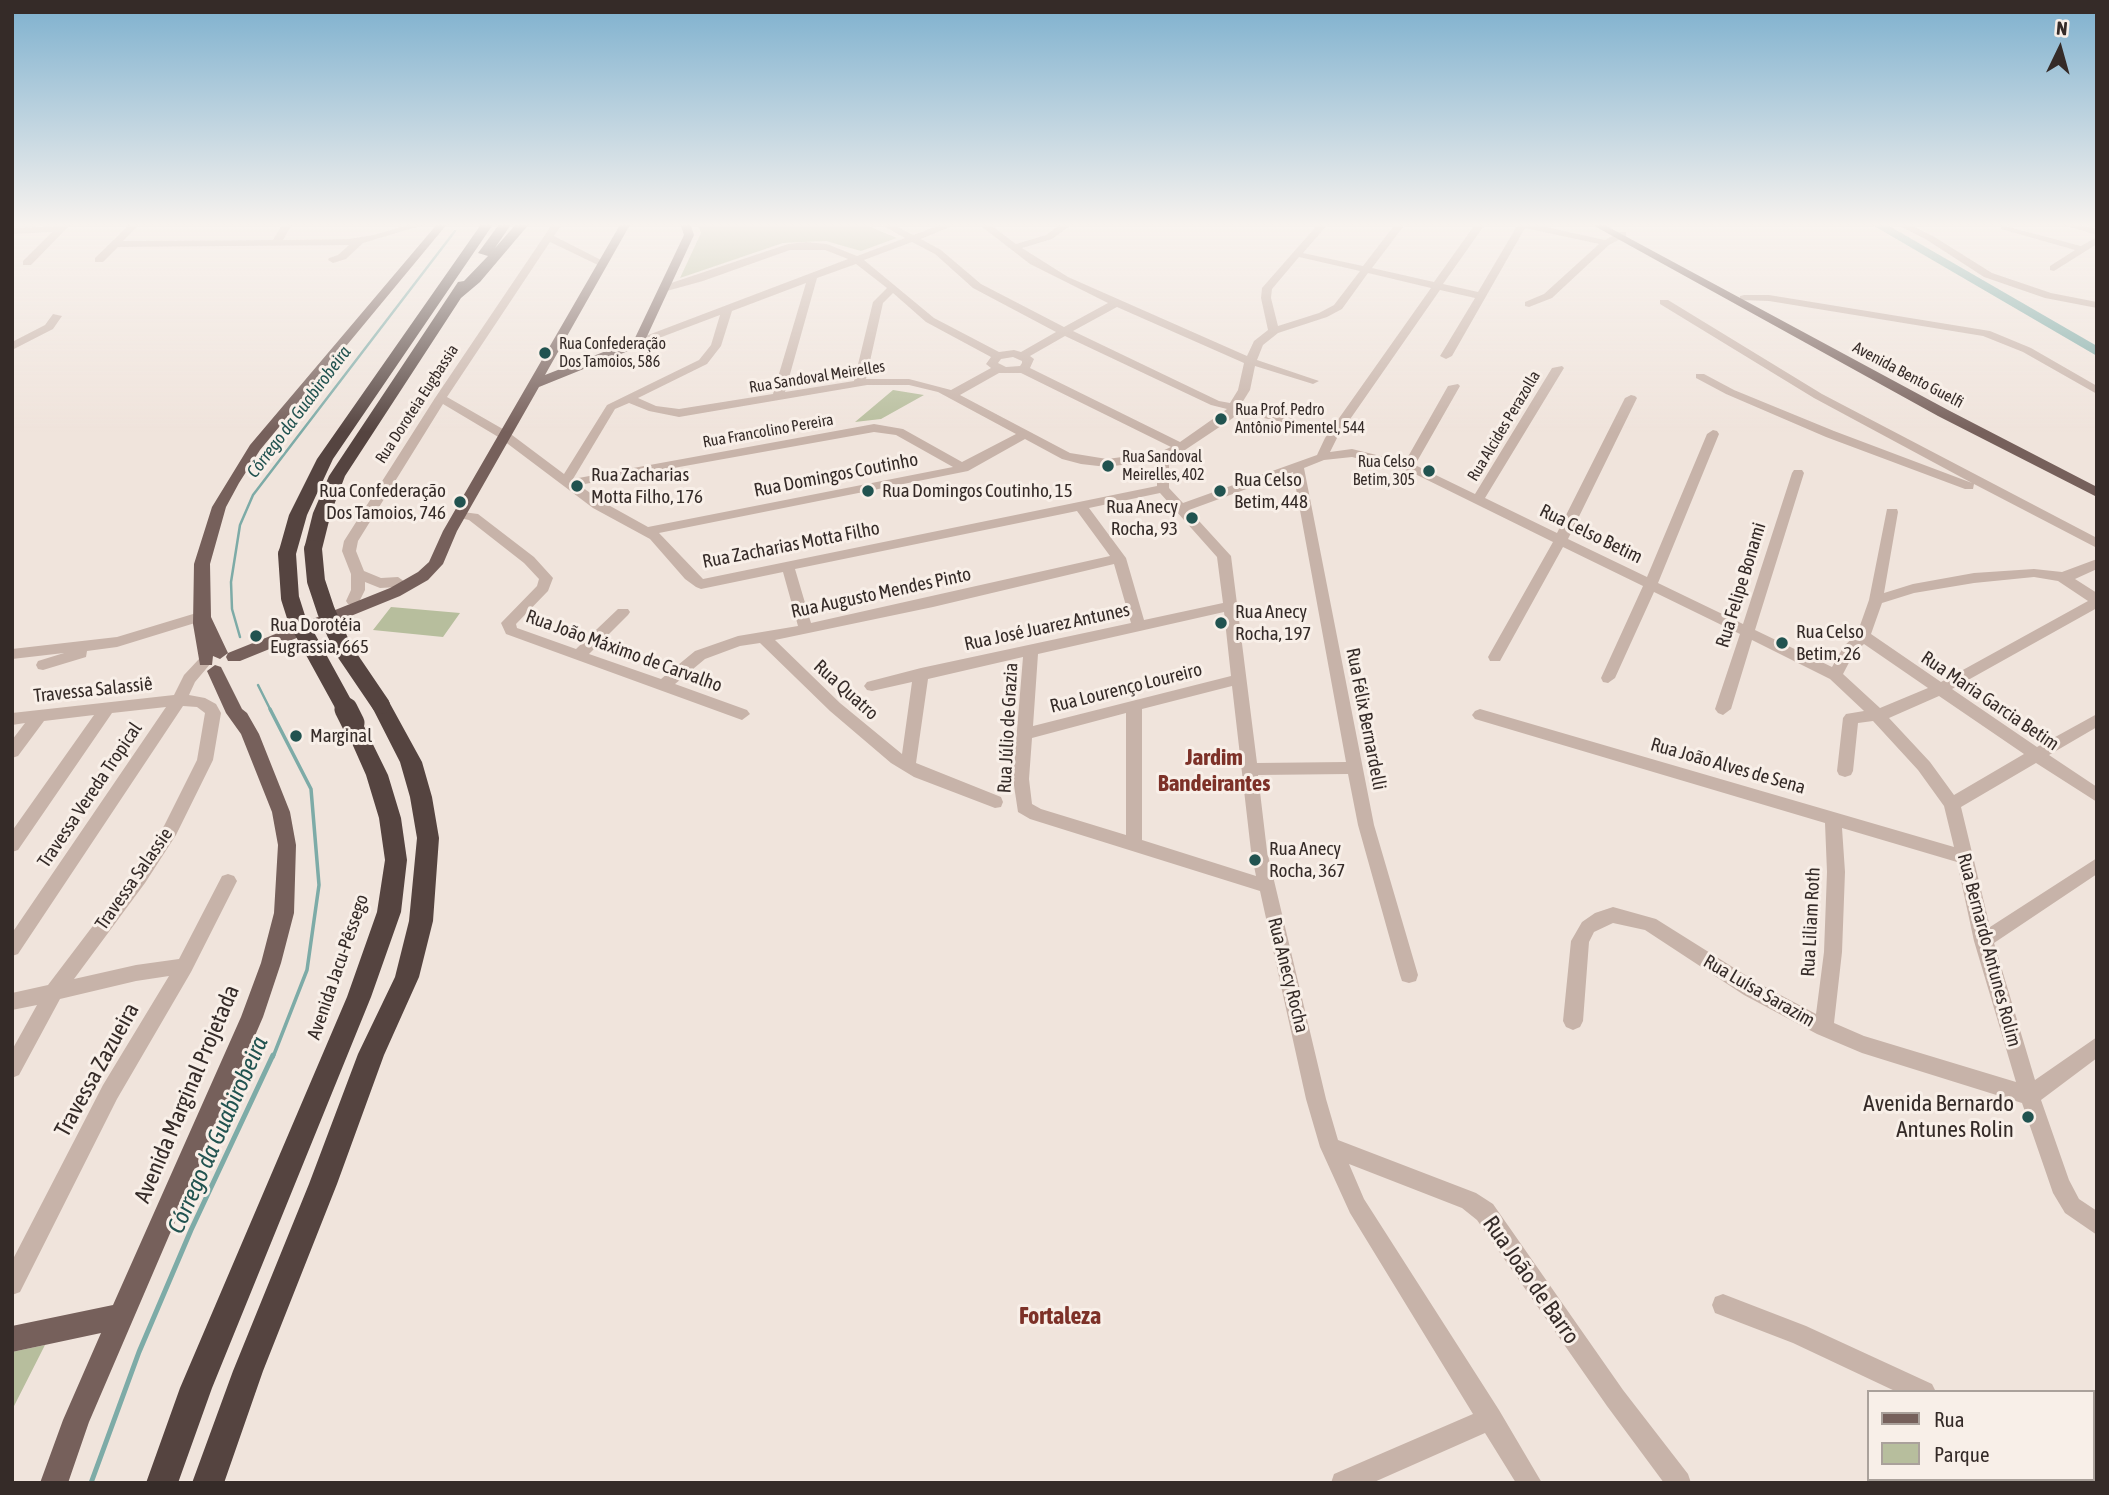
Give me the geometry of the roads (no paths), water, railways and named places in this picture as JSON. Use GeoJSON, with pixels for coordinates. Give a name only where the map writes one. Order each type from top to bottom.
{"type":"FeatureCollection","features":[{"type":"Feature","properties":{"kind":"highway","name":"Avenida Jacu-Pêssego"},"geometry":{"type":"LineString","coordinates":[[162,1483],[196,1388],[354,1009],[389,912],[396,860],[390,818],[377,775],[353,723],[297,620],[290,598],[287,554],[298,515],[326,459],[440,293]]}},
{"type":"Feature","properties":{"kind":"highway"},"geometry":{"type":"LineString","coordinates":[[208,1483],[248,1371],[323,1184],[371,1054],[407,976],[421,921],[428,838],[421,797],[411,762],[381,705],[337,636],[316,581],[313,549],[322,513],[337,476],[460,293]]}},
{"type":"Feature","properties":{"kind":"main road","name":"Avenida Marginal Projetada"},"geometry":{"type":"LineString","coordinates":[[54,1483],[76,1420],[253,1017],[284,913],[287,845],[281,811],[241,717],[234,713],[201,624],[202,564],[219,507],[255,448],[384,293]]}},
{"type":"Feature","properties":{"kind":"main road"},"geometry":{"type":"LineString","coordinates":[[217,662],[408,586],[435,564],[436,556],[586,293]]}},
{"type":"Feature","properties":{"kind":"main road"},"geometry":{"type":"LineString","coordinates":[[535,384],[639,342],[661,293]]}},
{"type":"Feature","properties":{"kind":"main road","name":"Avenida Bento Guelfi"},"geometry":{"type":"LineString","coordinates":[[1719,293],[2097,493]]}},
{"type":"Feature","properties":{"kind":"main road","name":"Avenida Bento Guelfi"},"geometry":{"type":"LineString","coordinates":[[1733,293],[1939,404],[2097,485]]}},
{"type":"Feature","properties":{"kind":"main road"},"geometry":{"type":"LineString","coordinates":[[217,662],[398,582],[436,556]]}},
{"type":"Feature","properties":{"kind":"main road"},"geometry":{"type":"LineString","coordinates":[[12,1339],[122,1316]]}},
{"type":"Feature","properties":{"kind":"street","name":"Rua Doroteia Eugbassia"},"geometry":{"type":"LineString","coordinates":[[353,601],[358,590],[358,574],[349,551],[351,541],[511,293]]}},
{"type":"Feature","properties":{"kind":"street"},"geometry":{"type":"LineString","coordinates":[[639,342],[772,293]]}},
{"type":"Feature","properties":{"kind":"street"},"geometry":{"type":"LineString","coordinates":[[778,398],[808,293]]}},
{"type":"Feature","properties":{"kind":"street"},"geometry":{"type":"LineString","coordinates":[[859,383],[878,302],[887,293]]}},
{"type":"Feature","properties":{"kind":"street"},"geometry":{"type":"LineString","coordinates":[[896,293],[930,320],[997,356]]}},
{"type":"Feature","properties":{"kind":"street"},"geometry":{"type":"LineString","coordinates":[[989,293],[1215,403],[1291,422]]}},
{"type":"Feature","properties":{"kind":"street"},"geometry":{"type":"LineString","coordinates":[[1097,293],[1250,362],[1313,381]]}},
{"type":"Feature","properties":{"kind":"street"},"geometry":{"type":"LineString","coordinates":[[1268,293],[1274,331]]}},
{"type":"Feature","properties":{"kind":"street"},"geometry":{"type":"LineString","coordinates":[[1163,489],[1163,455],[1181,447],[1223,420],[1234,408],[1244,390],[1250,362],[1258,343],[1274,331],[1323,316],[1338,307],[1349,293]]}},
{"type":"Feature","properties":{"kind":"street"},"geometry":{"type":"LineString","coordinates":[[1322,457],[1331,438],[1433,293]]}},
{"type":"Feature","properties":{"kind":"street"},"geometry":{"type":"LineString","coordinates":[[1466,293],[1480,296]]}},
{"type":"Feature","properties":{"kind":"street"},"geometry":{"type":"LineString","coordinates":[[1446,356],[1482,293]]}},
{"type":"Feature","properties":{"kind":"street"},"geometry":{"type":"LineString","coordinates":[[1530,303],[1551,293]]}},
{"type":"Feature","properties":{"kind":"street"},"geometry":{"type":"LineString","coordinates":[[2040,293],[2097,305]]}},
{"type":"Feature","properties":{"kind":"street"},"geometry":{"type":"LineString","coordinates":[[1744,298],[1781,300],[1986,333],[2027,350],[2097,391]]}},
{"type":"Feature","properties":{"kind":"street"},"geometry":{"type":"LineString","coordinates":[[997,369],[992,362],[997,356],[1010,353],[1023,355],[1117,302]]}},
{"type":"Feature","properties":{"kind":"street"},"geometry":{"type":"LineString","coordinates":[[1664,302],[1818,396],[2097,544]]}},
{"type":"Feature","properties":{"kind":"street"},"geometry":{"type":"LineString","coordinates":[[568,482],[606,414],[629,398],[703,362],[716,346],[727,309]]}},
{"type":"Feature","properties":{"kind":"street"},"geometry":{"type":"LineString","coordinates":[[12,347],[49,327],[57,316]]}},
{"type":"Feature","properties":{"kind":"street"},"geometry":{"type":"LineString","coordinates":[[1270,317],[1297,323]]}},
{"type":"Feature","properties":{"kind":"street"},"geometry":{"type":"LineString","coordinates":[[951,395],[997,369],[1012,372],[1023,369],[1028,362],[1023,355]]}},
{"type":"Feature","properties":{"kind":"street","name":"Rua Alcides Perazolla"},"geometry":{"type":"LineString","coordinates":[[1478,500],[1558,368]]}},
{"type":"Feature","properties":{"kind":"street"},"geometry":{"type":"LineString","coordinates":[[1023,369],[1181,447]]}},
{"type":"Feature","properties":{"kind":"street"},"geometry":{"type":"LineString","coordinates":[[1700,376],[1730,392],[1830,434],[1961,485],[1992,489]]}},
{"type":"Feature","properties":{"kind":"street","name":"Rua Sandoval Meirelles"},"geometry":{"type":"LineString","coordinates":[[629,398],[653,409],[679,413],[859,383],[909,382],[929,385],[951,395],[1066,456],[1107,463],[1163,455]]}},
{"type":"Feature","properties":{"kind":"street"},"geometry":{"type":"LineString","coordinates":[[1408,467],[1454,386]]}},
{"type":"Feature","properties":{"kind":"street","name":"Rua Zacharias Motta Filho"},"geometry":{"type":"LineString","coordinates":[[441,398],[504,435],[598,505],[646,531],[663,544],[690,576],[701,584],[1163,489]]}},
{"type":"Feature","properties":{"kind":"street"},"geometry":{"type":"LineString","coordinates":[[1495,657],[1560,541],[1631,398]]}},
{"type":"Feature","properties":{"kind":"street","name":"Rua Francolino Pereira"},"geometry":{"type":"LineString","coordinates":[[568,482],[874,428],[899,432],[964,468]]}},
{"type":"Feature","properties":{"kind":"street","name":"Rua Domingos Coutinho"},"geometry":{"type":"LineString","coordinates":[[646,531],[964,468],[1026,434]]}},
{"type":"Feature","properties":{"kind":"street"},"geometry":{"type":"LineString","coordinates":[[1608,678],[1651,584],[1713,434]]}},
{"type":"Feature","properties":{"kind":"street","name":"Rua Celso Betim"},"geometry":{"type":"LineString","coordinates":[[1180,509],[1322,457],[1342,453],[1363,454],[1408,467],[1835,675]]}},
{"type":"Feature","properties":{"kind":"street","name":"Rua Félix Bernardelli"},"geometry":{"type":"LineString","coordinates":[[1298,467],[1373,856],[1409,975]]}},
{"type":"Feature","properties":{"kind":"street","name":"Rua Felipe Bonami"},"geometry":{"type":"LineString","coordinates":[[1723,709],[1798,473]]}},
{"type":"Feature","properties":{"kind":"street","name":"Rua Anecy Rocha"},"geometry":{"type":"LineString","coordinates":[[1163,489],[1224,556],[1266,886],[1322,1124],[1330,1147],[1357,1206],[1530,1483]]}},
{"type":"Feature","properties":{"kind":"street"},"geometry":{"type":"LineString","coordinates":[[1081,507],[1119,558],[1139,627]]}},
{"type":"Feature","properties":{"kind":"street"},"geometry":{"type":"LineString","coordinates":[[1835,675],[1849,650],[1863,636],[1876,600],[1892,512]]}},
{"type":"Feature","properties":{"kind":"street","name":"Rua João Máximo de Carvalho"},"geometry":{"type":"LineString","coordinates":[[460,514],[473,517],[529,560],[546,578],[543,587],[516,612],[508,623],[508,628],[518,635],[741,713]]}},
{"type":"Feature","properties":{"kind":"street","name":"Rua Augusto Mendes Pinto"},"geometry":{"type":"LineString","coordinates":[[663,686],[700,655],[738,641],[806,629],[1119,558]]}},
{"type":"Feature","properties":{"kind":"street"},"geometry":{"type":"LineString","coordinates":[[1876,600],[1913,589],[1996,575],[2074,575],[2097,562]]}},
{"type":"Feature","properties":{"kind":"street"},"geometry":{"type":"LineString","coordinates":[[788,567],[806,629]]}},
{"type":"Feature","properties":{"kind":"street"},"geometry":{"type":"LineString","coordinates":[[1882,572],[1891,580],[1913,589]]}},
{"type":"Feature","properties":{"kind":"street"},"geometry":{"type":"LineString","coordinates":[[358,574],[374,582],[398,582]]}},
{"type":"Feature","properties":{"kind":"street"},"geometry":{"type":"LineString","coordinates":[[1851,718],[1876,716],[1940,689],[2097,601],[2062,577]]}},
{"type":"Feature","properties":{"kind":"street","name":"Rua José Juarez Antunes"},"geometry":{"type":"LineString","coordinates":[[872,686],[1230,606]]}},
{"type":"Feature","properties":{"kind":"street"},"geometry":{"type":"LineString","coordinates":[[578,656],[623,612]]}},
{"type":"Feature","properties":{"kind":"street"},"geometry":{"type":"LineString","coordinates":[[43,665],[203,618]]}},
{"type":"Feature","properties":{"kind":"street","name":"Rua Maria Garcia Betim"},"geometry":{"type":"LineString","coordinates":[[1863,636],[2097,796]]}},
{"type":"Feature","properties":{"kind":"street","name":"Rua Quatro"},"geometry":{"type":"LineString","coordinates":[[763,637],[872,740],[908,766],[939,782],[995,802]]}},
{"type":"Feature","properties":{"kind":"street"},"geometry":{"type":"LineString","coordinates":[[12,654],[117,642]]}},
{"type":"Feature","properties":{"kind":"street","name":"Rua Júlio de Grazia"},"geometry":{"type":"LineString","coordinates":[[1031,651],[1021,779],[1024,807],[1036,814],[1134,845]]}},
{"type":"Feature","properties":{"kind":"street","name":"Travessa Vereda Tropical"},"geometry":{"type":"LineString","coordinates":[[12,948],[178,700],[217,662]]}},
{"type":"Feature","properties":{"kind":"street"},"geometry":{"type":"LineString","coordinates":[[908,766],[921,674]]}},
{"type":"Feature","properties":{"kind":"street","name":"Rua Bernardo Antunes Rolim"},"geometry":{"type":"LineString","coordinates":[[1835,675],[1854,690],[1924,766],[1952,804],[1983,941],[2060,1186],[2072,1206],[2097,1224]]}},
{"type":"Feature","properties":{"kind":"street","name":"Rua Lourenço Loureiro"},"geometry":{"type":"LineString","coordinates":[[1024,734],[1238,679]]}},
{"type":"Feature","properties":{"kind":"street"},"geometry":{"type":"LineString","coordinates":[[1845,771],[1854,690]]}},
{"type":"Feature","properties":{"kind":"street","name":"Travessa Salassiê"},"geometry":{"type":"LineString","coordinates":[[12,719],[178,700]]}},
{"type":"Feature","properties":{"kind":"street","name":"Travessa Salassie"},"geometry":{"type":"LineString","coordinates":[[12,1069],[55,990],[155,855],[205,760],[213,713],[211,708],[194,700],[178,700]]}},
{"type":"Feature","properties":{"kind":"street"},"geometry":{"type":"LineString","coordinates":[[12,845],[109,706]]}},
{"type":"Feature","properties":{"kind":"street"},"geometry":{"type":"LineString","coordinates":[[1134,706],[1134,845],[1266,886]]}},
{"type":"Feature","properties":{"kind":"street"},"geometry":{"type":"LineString","coordinates":[[12,752],[40,715]]}},
{"type":"Feature","properties":{"kind":"street","name":"Rua João Alves de Sena"},"geometry":{"type":"LineString","coordinates":[[1480,715],[1964,857]]}},
{"type":"Feature","properties":{"kind":"street"},"geometry":{"type":"LineString","coordinates":[[1952,804],[2097,720]]}},
{"type":"Feature","properties":{"kind":"street"},"geometry":{"type":"LineString","coordinates":[[1249,769],[1356,768]]}},
{"type":"Feature","properties":{"kind":"street","name":"Rua Liliam Roth"},"geometry":{"type":"LineString","coordinates":[[1824,1028],[1834,912],[1833,818]]}},
{"type":"Feature","properties":{"kind":"street"},"geometry":{"type":"LineString","coordinates":[[1983,941],[2097,865]]}},
{"type":"Feature","properties":{"kind":"street","name":"Travessa Zazueira"},"geometry":{"type":"LineString","coordinates":[[12,1284],[110,1092],[185,966],[228,881]]}},
{"type":"Feature","properties":{"kind":"street","name":"Rua Luísa Sarazim"},"geometry":{"type":"LineString","coordinates":[[1573,1021],[1580,942],[1588,927],[1601,918],[1613,915],[1650,924],[1751,989],[1824,1028],[1862,1044],[2030,1096]]}},
{"type":"Feature","properties":{"kind":"street"},"geometry":{"type":"LineString","coordinates":[[12,1002],[136,973],[185,966]]}},
{"type":"Feature","properties":{"kind":"street"},"geometry":{"type":"LineString","coordinates":[[2030,1096],[2097,1046]]}},
{"type":"Feature","properties":{"kind":"street","name":"Rua João de Barro"},"geometry":{"type":"LineString","coordinates":[[1330,1147],[1469,1200],[1485,1212],[1615,1398],[1679,1483]]}},
{"type":"Feature","properties":{"kind":"street"},"geometry":{"type":"LineString","coordinates":[[1723,1305],[1798,1334],[1920,1390]]}},
{"type":"Feature","properties":{"kind":"street"},"geometry":{"type":"LineString","coordinates":[[1359,1480],[1491,1418]]}},
{"type":"Feature","properties":{"kind":"waterway","name":"Córrego da Guabirobeira"},"geometry":{"type":"LineString","coordinates":[[240,637],[232,609],[231,582],[240,525],[253,495],[408,293]]}},
{"type":"Feature","properties":{"kind":"waterway"},"geometry":{"type":"LineString","coordinates":[[1995,293],[2097,352]]}},
{"type":"Feature","properties":{"kind":"waterway"},"geometry":{"type":"LineString","coordinates":[[258,685],[270,709]]}},
{"type":"Feature","properties":{"kind":"waterway","name":"Córrego da Guabirobeira"},"geometry":{"type":"LineString","coordinates":[[270,709],[311,789],[319,885],[307,970],[273,1057]]}},
{"type":"Feature","properties":{"kind":"waterway","name":"Córrego da Guabirobeira"},"geometry":{"type":"LineString","coordinates":[[91,1483],[139,1352],[191,1230],[273,1055]]}},
{"type":"Feature","properties":{"kind":"place","name":"Rua Confederação Dos Tamoios, 586"},"geometry":{"type":"Point","coordinates":[545,353]}},
{"type":"Feature","properties":{"kind":"place","name":"Rua Prof. Pedro Antônio Pimentel, 544"},"geometry":{"type":"Point","coordinates":[1221,419]}},
{"type":"Feature","properties":{"kind":"place","name":"Rua Sandoval Meirelles, 402"},"geometry":{"type":"Point","coordinates":[1108,466]}},
{"type":"Feature","properties":{"kind":"place","name":"Rua Celso Betim, 305"},"geometry":{"type":"Point","coordinates":[1429,471]}},
{"type":"Feature","properties":{"kind":"place","name":"Rua Zacharias Motta Filho, 176"},"geometry":{"type":"Point","coordinates":[577,486]}},
{"type":"Feature","properties":{"kind":"place","name":"Rua Domingos Coutinho, 15"},"geometry":{"type":"Point","coordinates":[868,491]}},
{"type":"Feature","properties":{"kind":"place","name":"Rua Celso Betim, 448"},"geometry":{"type":"Point","coordinates":[1220,491]}},
{"type":"Feature","properties":{"kind":"place","name":"Rua Confederação Dos Tamoios, 746"},"geometry":{"type":"Point","coordinates":[460,502]}},
{"type":"Feature","properties":{"kind":"place","name":"Rua Anecy Rocha, 93"},"geometry":{"type":"Point","coordinates":[1192,518]}},
{"type":"Feature","properties":{"kind":"place","name":"Rua Anecy Rocha, 197"},"geometry":{"type":"Point","coordinates":[1221,623]}},
{"type":"Feature","properties":{"kind":"place","name":"Rua Dorotéia Eugrassia, 665"},"geometry":{"type":"Point","coordinates":[256,636]}},
{"type":"Feature","properties":{"kind":"place","name":"Rua Celso Betim, 26"},"geometry":{"type":"Point","coordinates":[1782,643]}},
{"type":"Feature","properties":{"kind":"place","name":"Marginal"},"geometry":{"type":"Point","coordinates":[296,736]}},
{"type":"Feature","properties":{"kind":"place","name":"Rua Anecy Rocha, 367"},"geometry":{"type":"Point","coordinates":[1255,860]}},
{"type":"Feature","properties":{"kind":"place","name":"Avenida Bernardo Antunes Rolin"},"geometry":{"type":"Point","coordinates":[2028,1117]}},
{"type":"Feature","properties":{"kind":"district","name":"Jardim Bandeirantes"},"geometry":{"type":"Point","coordinates":[1214,771]}},
{"type":"Feature","properties":{"kind":"district","name":"Fortaleza"},"geometry":{"type":"Point","coordinates":[1060,1316]}}]}
